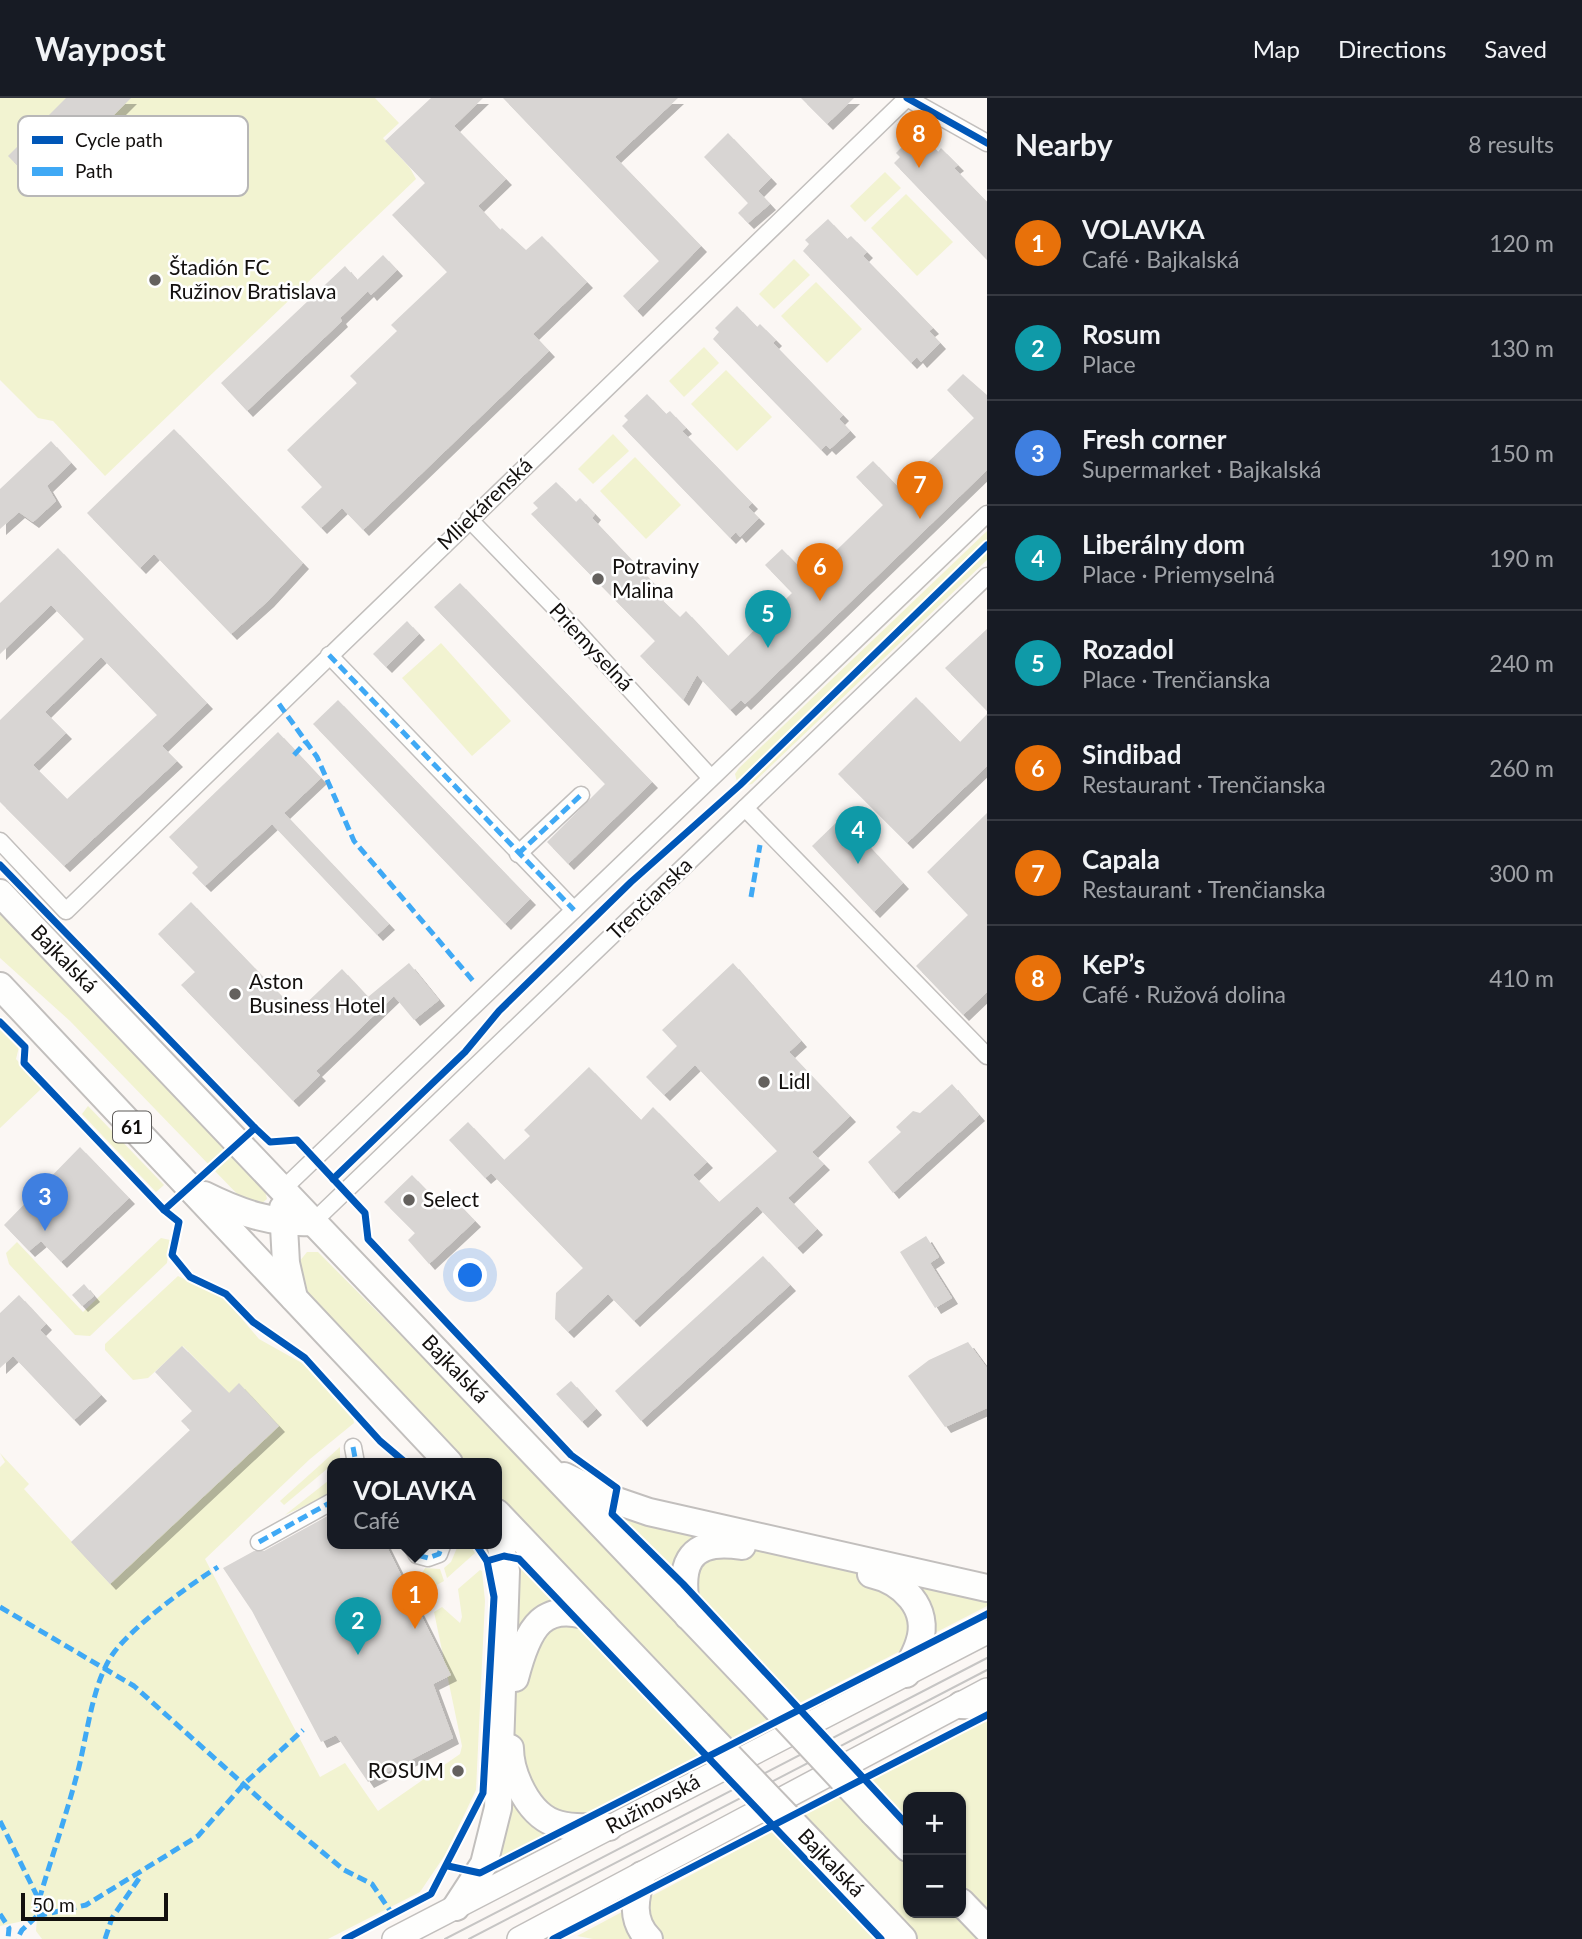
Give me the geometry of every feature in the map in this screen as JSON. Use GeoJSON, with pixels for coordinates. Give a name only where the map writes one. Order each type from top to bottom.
{"type":"FeatureCollection","features":[{"type":"Feature","properties":{"kind":"main road","name":"Bajkalská"},"geometry":{"type":"LineString","coordinates":[[0,893],[903,1843]]}},
{"type":"Feature","properties":{"kind":"main road","name":"61"},"geometry":{"type":"LineString","coordinates":[[0,986],[444,1458]]}},
{"type":"Feature","properties":{"kind":"main road"},"geometry":{"type":"LineString","coordinates":[[190,1188],[238,1211],[283,1224],[313,1222]]}},
{"type":"Feature","properties":{"kind":"main road"},"geometry":{"type":"LineString","coordinates":[[282,1189],[283,1224],[294,1298]]}},
{"type":"Feature","properties":{"kind":"main road"},"geometry":{"type":"LineString","coordinates":[[551,1470],[614,1500],[649,1511],[987,1588]]}},
{"type":"Feature","properties":{"kind":"main road","name":"Bajkalská"},"geometry":{"type":"LineString","coordinates":[[502,1518],[901,1938]]}},
{"type":"Feature","properties":{"kind":"main road"},"geometry":{"type":"LineString","coordinates":[[688,1616],[683,1584],[689,1560],[699,1548],[718,1542],[890,1578],[913,1599],[922,1624],[920,1642],[906,1674]]}},
{"type":"Feature","properties":{"kind":"main road"},"geometry":{"type":"LineString","coordinates":[[456,1907],[484,1864],[498,1808],[506,1571],[501,1549]]}},
{"type":"Feature","properties":{"kind":"main road"},"geometry":{"type":"LineString","coordinates":[[599,1620],[576,1612],[560,1612],[540,1621],[528,1635],[515,1679],[510,1758],[525,1798],[538,1815],[562,1827],[609,1827]]}},
{"type":"Feature","properties":{"kind":"main road"},"geometry":{"type":"LineString","coordinates":[[961,1705],[987,1706]]}},
{"type":"Feature","properties":{"kind":"main road"},"geometry":{"type":"LineString","coordinates":[[642,1875],[635,1906],[641,1929],[649,1939]]}},
{"type":"Feature","properties":{"kind":"main road"},"geometry":{"type":"LineString","coordinates":[[971,1907],[987,1929]]}},
{"type":"Feature","properties":{"kind":"street"},"geometry":{"type":"LineString","coordinates":[[907,98],[987,143]]}},
{"type":"Feature","properties":{"kind":"street","name":"Mliekárenská"},"geometry":{"type":"LineString","coordinates":[[0,841],[61,917],[469,519],[907,98]]}},
{"type":"Feature","properties":{"kind":"street"},"geometry":{"type":"LineString","coordinates":[[282,1189],[987,514]]}},
{"type":"Feature","properties":{"kind":"street","name":"Priemyselná"},"geometry":{"type":"LineString","coordinates":[[469,519],[711,778]]}},
{"type":"Feature","properties":{"kind":"street","name":"Trenčianska"},"geometry":{"type":"LineString","coordinates":[[313,1222],[987,576]]}},
{"type":"Feature","properties":{"kind":"street"},"geometry":{"type":"LineString","coordinates":[[329,655],[574,910]]}},
{"type":"Feature","properties":{"kind":"street"},"geometry":{"type":"LineString","coordinates":[[518,854],[581,795]]}},
{"type":"Feature","properties":{"kind":"street"},"geometry":{"type":"LineString","coordinates":[[745,808],[987,1056]]}},
{"type":"Feature","properties":{"kind":"street"},"geometry":{"type":"LineString","coordinates":[[259,1542],[327,1504]]}},
{"type":"Feature","properties":{"kind":"street"},"geometry":{"type":"LineString","coordinates":[[414,1549],[417,1555],[428,1558],[439,1554],[441,1549]]}},
{"type":"Feature","properties":{"kind":"street","name":"Ružinovská"},"geometry":{"type":"LineString","coordinates":[[394,1939],[987,1632]]}},
{"type":"Feature","properties":{"kind":"street"},"geometry":{"type":"LineString","coordinates":[[519,1939],[987,1690]]}},
{"type":"Feature","properties":{"kind":"green space","name":"Štadión FC Ružinov Bratislava"},"geometry":{"type":"Polygon","coordinates":[[[0,98],[375,98],[399,123],[383,138],[410,168],[416,179],[105,476],[53,421],[38,418],[0,380],[0,98]]]}},
{"type":"Feature","properties":{"kind":"green space"},"geometry":{"type":"Polygon","coordinates":[[[885,172],[901,188],[865,222],[850,206],[885,172]]]}},
{"type":"Feature","properties":{"kind":"green space"},"geometry":{"type":"Polygon","coordinates":[[[906,194],[953,242],[917,276],[871,228],[906,194]]]}},
{"type":"Feature","properties":{"kind":"green space"},"geometry":{"type":"Polygon","coordinates":[[[794,259],[810,275],[774,309],[759,294],[794,259]]]}},
{"type":"Feature","properties":{"kind":"green space"},"geometry":{"type":"Polygon","coordinates":[[[816,282],[862,329],[827,363],[781,316],[816,282]]]}},
{"type":"Feature","properties":{"kind":"green space"},"geometry":{"type":"Polygon","coordinates":[[[704,347],[719,363],[684,397],[669,381],[704,347]]]}},
{"type":"Feature","properties":{"kind":"green space"},"geometry":{"type":"Polygon","coordinates":[[[726,370],[772,417],[737,451],[691,404],[726,370]]]}},
{"type":"Feature","properties":{"kind":"green space"},"geometry":{"type":"Polygon","coordinates":[[[613,434],[629,451],[593,484],[578,469],[613,434]]]}},
{"type":"Feature","properties":{"kind":"green space"},"geometry":{"type":"Polygon","coordinates":[[[635,457],[681,505],[646,539],[600,491],[635,457]]]}},
{"type":"Feature","properties":{"kind":"green space"},"geometry":{"type":"Polygon","coordinates":[[[987,531],[987,560],[752,784],[742,786],[737,782],[735,774],[739,768],[987,531]]]}},
{"type":"Feature","properties":{"kind":"green space"},"geometry":{"type":"Polygon","coordinates":[[[441,643],[511,721],[472,756],[402,678],[441,643]]]}},
{"type":"Feature","properties":{"kind":"green space"},"geometry":{"type":"Polygon","coordinates":[[[0,910],[264,1186],[267,1199],[261,1204],[242,1199],[70,1021],[0,958],[0,910]]]}},
{"type":"Feature","properties":{"kind":"green space"},"geometry":{"type":"Polygon","coordinates":[[[0,1028],[19,1047],[16,1059],[42,1088],[0,1128],[0,1028]]]}},
{"type":"Feature","properties":{"kind":"green space"},"geometry":{"type":"Polygon","coordinates":[[[88,1106],[164,1185],[156,1192],[82,1114],[88,1106]]]}},
{"type":"Feature","properties":{"kind":"green space"},"geometry":{"type":"Polygon","coordinates":[[[161,1238],[170,1240],[167,1263],[90,1336],[75,1335],[9,1264],[6,1253],[17,1242],[83,1312],[161,1238]]]}},
{"type":"Feature","properties":{"kind":"green space"},"geometry":{"type":"Polygon","coordinates":[[[307,1252],[318,1252],[558,1494],[987,1593],[987,1606],[494,1861],[512,1511],[502,1500],[502,1458],[462,1458],[305,1293],[299,1262],[307,1252]]]}},
{"type":"Feature","properties":{"kind":"green space"},"geometry":{"type":"Polygon","coordinates":[[[178,1276],[225,1299],[259,1339],[309,1367],[352,1413],[354,1423],[310,1459],[205,1559],[320,1777],[345,1763],[378,1811],[460,1754],[462,1746],[434,1612],[442,1607],[460,1623],[462,1617],[458,1589],[482,1571],[485,1601],[476,1790],[445,1855],[420,1892],[328,1939],[42,1939],[36,1931],[37,1918],[0,1926],[0,1467],[5,1462],[0,1453],[29,1484],[24,1489],[110,1584],[229,1393],[183,1346],[148,1378],[133,1380],[105,1350],[105,1344],[178,1276]]]}},
{"type":"Feature","properties":{"kind":"green space"},"geometry":{"type":"Polygon","coordinates":[[[340,1447],[340,1458],[328,1458],[340,1447]]]}},
{"type":"Feature","properties":{"kind":"green space"},"geometry":{"type":"Polygon","coordinates":[[[327,1459],[327,1469],[284,1505],[280,1501],[327,1459]]]}},
{"type":"Feature","properties":{"kind":"green space"},"geometry":{"type":"Polygon","coordinates":[[[327,1482],[327,1496],[285,1515],[327,1482]]]}},
{"type":"Feature","properties":{"kind":"green space"},"geometry":{"type":"Polygon","coordinates":[[[456,1549],[473,1549],[475,1553],[447,1578],[444,1568],[451,1562],[456,1549]]]}},
{"type":"Feature","properties":{"kind":"green space"},"geometry":{"type":"Polygon","coordinates":[[[425,1568],[440,1569],[444,1581],[422,1593],[416,1584],[425,1568]]]}},
{"type":"Feature","properties":{"kind":"green space"},"geometry":{"type":"Polygon","coordinates":[[[987,1716],[987,1939],[593,1939],[577,1936],[987,1716]]]}},
{"type":"Feature","properties":{"kind":"building"},"geometry":{"type":"Polygon","coordinates":[[[66,98],[131,98],[113,116],[48,116],[66,98]]]}},
{"type":"Feature","properties":{"kind":"building"},"geometry":{"type":"Polygon","coordinates":[[[431,98],[483,98],[454,126],[506,179],[478,206],[500,230],[502,228],[526,250],[542,236],[587,282],[533,334],[549,351],[363,530],[342,508],[321,528],[301,507],[322,487],[287,450],[357,383],[350,376],[397,331],[391,325],[447,272],[392,215],[425,183],[385,141],[431,98]]]}},
{"type":"Feature","properties":{"kind":"building"},"geometry":{"type":"Polygon","coordinates":[[[503,98],[678,98],[615,157],[701,246],[637,311],[623,296],[659,261],[503,98]]]}},
{"type":"Feature","properties":{"kind":"building"},"geometry":{"type":"Polygon","coordinates":[[[801,98],[854,98],[827,124],[801,98]]]}},
{"type":"Feature","properties":{"kind":"building"},"geometry":{"type":"Polygon","coordinates":[[[918,131],[938,152],[941,148],[958,165],[954,168],[987,202],[987,260],[894,163],[900,157],[896,153],[918,131]]]}},
{"type":"Feature","properties":{"kind":"building"},"geometry":{"type":"Polygon","coordinates":[[[728,133],[771,178],[758,191],[770,204],[748,223],[738,213],[748,203],[704,157],[728,133]]]}},
{"type":"Feature","properties":{"kind":"building"},"geometry":{"type":"Polygon","coordinates":[[[18,146],[18,166],[8,156],[18,146]]]}},
{"type":"Feature","properties":{"kind":"building"},"geometry":{"type":"Polygon","coordinates":[[[828,219],[847,239],[851,236],[867,252],[863,256],[933,328],[929,331],[940,343],[921,362],[917,357],[911,363],[803,251],[809,244],[805,240],[828,219]]]}},
{"type":"Feature","properties":{"kind":"building"},"geometry":{"type":"Polygon","coordinates":[[[383,255],[397,270],[371,295],[368,291],[340,318],[342,321],[247,411],[221,383],[345,266],[357,280],[383,255]]]}},
{"type":"Feature","properties":{"kind":"building"},"geometry":{"type":"Polygon","coordinates":[[[737,306],[757,327],[760,324],[776,340],[773,343],[843,415],[839,419],[850,431],[830,449],[826,445],[821,450],[713,339],[719,332],[715,328],[737,306]]]}},
{"type":"Feature","properties":{"kind":"building"},"geometry":{"type":"Polygon","coordinates":[[[963,374],[987,395],[987,470],[745,704],[741,700],[730,710],[697,675],[683,700],[640,656],[655,641],[531,514],[538,508],[533,503],[556,482],[576,502],[580,498],[595,514],[592,518],[661,591],[657,595],[680,617],[686,611],[728,656],[792,593],[765,565],[782,549],[809,577],[883,505],[856,477],[873,461],[900,489],[974,418],[947,390],[963,374]]]}},
{"type":"Feature","properties":{"kind":"building"},"geometry":{"type":"Polygon","coordinates":[[[647,394],[666,414],[670,411],[686,428],[682,431],[752,503],[748,507],[759,518],[740,537],[736,532],[730,538],[622,426],[628,420],[624,416],[647,394]]]}},
{"type":"Feature","properties":{"kind":"building"},"geometry":{"type":"Polygon","coordinates":[[[174,429],[303,563],[268,601],[231,634],[154,554],[140,568],[87,513],[174,429]]]}},
{"type":"Feature","properties":{"kind":"building"},"geometry":{"type":"Polygon","coordinates":[[[51,441],[71,463],[47,486],[56,501],[33,522],[19,512],[0,529],[0,489],[51,441]]]}},
{"type":"Feature","properties":{"kind":"building"},"geometry":{"type":"Polygon","coordinates":[[[58,548],[207,703],[162,746],[177,761],[64,866],[0,802],[0,720],[84,639],[51,605],[0,654],[0,603],[58,548]],[[101,657],[45,712],[66,733],[33,765],[67,799],[157,715],[101,657]]]}},
{"type":"Feature","properties":{"kind":"building"},"geometry":{"type":"Polygon","coordinates":[[[460,583],[652,782],[568,864],[547,842],[605,784],[434,607],[460,583]]]}},
{"type":"Feature","properties":{"kind":"building"},"geometry":{"type":"Polygon","coordinates":[[[407,621],[419,634],[386,667],[373,654],[407,621]]]}},
{"type":"Feature","properties":{"kind":"building"},"geometry":{"type":"Polygon","coordinates":[[[987,629],[987,711],[945,668],[987,629]]]}},
{"type":"Feature","properties":{"kind":"building"},"geometry":{"type":"Polygon","coordinates":[[[916,697],[960,742],[987,714],[987,766],[907,843],[838,774],[916,697]]]}},
{"type":"Feature","properties":{"kind":"building"},"geometry":{"type":"Polygon","coordinates":[[[338,700],[530,899],[505,924],[313,724],[338,700]]]}},
{"type":"Feature","properties":{"kind":"building"},"geometry":{"type":"Polygon","coordinates":[[[278,732],[321,778],[284,813],[389,924],[377,935],[272,824],[205,886],[192,873],[198,867],[169,837],[278,732]]]}},
{"type":"Feature","properties":{"kind":"building"},"geometry":{"type":"Polygon","coordinates":[[[987,813],[987,992],[963,1015],[916,966],[968,915],[927,872],[987,813]]]}},
{"type":"Feature","properties":{"kind":"building"},"geometry":{"type":"Polygon","coordinates":[[[842,817],[903,883],[874,912],[812,846],[842,817]]]}},
{"type":"Feature","properties":{"kind":"building","name":"Aston Business Hotel"},"geometry":{"type":"Polygon","coordinates":[[[191,902],[297,1012],[342,969],[368,997],[409,963],[439,1000],[414,1020],[394,996],[316,1071],[320,1075],[293,1101],[181,985],[195,972],[158,934],[191,902]]]}},
{"type":"Feature","properties":{"kind":"building"},"geometry":{"type":"Polygon","coordinates":[[[733,963],[801,1041],[789,1052],[850,1116],[812,1152],[824,1164],[788,1198],[817,1229],[797,1248],[757,1206],[634,1321],[608,1294],[568,1332],[555,1319],[556,1293],[583,1268],[491,1173],[485,1178],[449,1140],[468,1122],[504,1160],[530,1136],[524,1130],[589,1067],[641,1120],[653,1107],[707,1162],[693,1175],[719,1202],[777,1151],[695,1065],[664,1095],[646,1077],[677,1046],[662,1030],[733,963]]]}},
{"type":"Feature","properties":{"kind":"building"},"geometry":{"type":"Polygon","coordinates":[[[952,1084],[979,1115],[893,1193],[868,1162],[901,1132],[896,1127],[913,1111],[920,1113],[952,1084]]]}},
{"type":"Feature","properties":{"kind":"building"},"geometry":{"type":"Polygon","coordinates":[[[80,1147],[129,1198],[61,1262],[41,1241],[29,1251],[4,1225],[80,1147]]]}},
{"type":"Feature","properties":{"kind":"building"},"geometry":{"type":"Polygon","coordinates":[[[412,1175],[445,1209],[455,1200],[475,1221],[429,1264],[408,1240],[415,1233],[384,1202],[412,1175]]]}},
{"type":"Feature","properties":{"kind":"building"},"geometry":{"type":"Polygon","coordinates":[[[926,1236],[939,1257],[930,1263],[952,1298],[935,1308],[900,1252],[926,1236]]]}},
{"type":"Feature","properties":{"kind":"building"},"geometry":{"type":"Polygon","coordinates":[[[763,1256],[790,1285],[641,1421],[615,1391],[763,1256]]]}},
{"type":"Feature","properties":{"kind":"building"},"geometry":{"type":"Polygon","coordinates":[[[84,1284],[94,1296],[82,1306],[72,1295],[84,1284]]]}},
{"type":"Feature","properties":{"kind":"building"},"geometry":{"type":"Polygon","coordinates":[[[19,1295],[46,1324],[40,1330],[101,1395],[74,1420],[13,1356],[0,1368],[0,1313],[19,1295]]]}},
{"type":"Feature","properties":{"kind":"building"},"geometry":{"type":"Polygon","coordinates":[[[968,1342],[987,1368],[987,1408],[945,1427],[908,1376],[929,1360],[968,1342]]]}},
{"type":"Feature","properties":{"kind":"building"},"geometry":{"type":"Polygon","coordinates":[[[182,1346],[229,1393],[239,1383],[279,1426],[110,1584],[71,1542],[190,1430],[181,1421],[192,1411],[155,1372],[182,1346]]]}},
{"type":"Feature","properties":{"kind":"building"},"geometry":{"type":"Polygon","coordinates":[[[571,1381],[596,1409],[582,1422],[556,1394],[571,1381]]]}},
{"type":"Feature","properties":{"kind":"building","name":"ROSUM"},"geometry":{"type":"Polygon","coordinates":[[[327,1516],[327,1549],[388,1549],[451,1675],[433,1684],[453,1738],[368,1782],[336,1735],[321,1742],[252,1611],[223,1568],[254,1551],[264,1551],[327,1516]]]}},
{"type":"Feature","properties":{"kind":"tram line"},"geometry":{"type":"LineString","coordinates":[[445,1939],[987,1658]]}},
{"type":"Feature","properties":{"kind":"tram line"},"geometry":{"type":"LineString","coordinates":[[469,1939],[987,1670]]}},
{"type":"Feature","properties":{"kind":"marked path"},"geometry":{"type":"LineString","coordinates":[[329,655],[574,910]]}},
{"type":"Feature","properties":{"kind":"marked path"},"geometry":{"type":"LineString","coordinates":[[279,704],[317,757],[354,841],[474,982]]}},
{"type":"Feature","properties":{"kind":"marked path"},"geometry":{"type":"LineString","coordinates":[[294,755],[306,742]]}},
{"type":"Feature","properties":{"kind":"marked path"},"geometry":{"type":"LineString","coordinates":[[518,854],[581,795]]}},
{"type":"Feature","properties":{"kind":"marked path"},"geometry":{"type":"LineString","coordinates":[[751,897],[760,845]]}},
{"type":"Feature","properties":{"kind":"marked path"},"geometry":{"type":"LineString","coordinates":[[353,1447],[355,1458]]}},
{"type":"Feature","properties":{"kind":"marked path"},"geometry":{"type":"LineString","coordinates":[[259,1542],[327,1504]]}},
{"type":"Feature","properties":{"kind":"marked path"},"geometry":{"type":"LineString","coordinates":[[414,1549],[417,1555],[428,1558],[439,1554],[441,1549]]}},
{"type":"Feature","properties":{"kind":"marked path"},"geometry":{"type":"LineString","coordinates":[[39,1900],[76,1778],[95,1695],[107,1664],[124,1640],[149,1617],[218,1567]]}},
{"type":"Feature","properties":{"kind":"marked path"},"geometry":{"type":"LineString","coordinates":[[0,1607],[134,1686],[279,1816],[344,1870],[372,1884],[393,1915]]}},
{"type":"Feature","properties":{"kind":"marked path"},"geometry":{"type":"LineString","coordinates":[[37,1916],[86,1905],[198,1836],[244,1784],[303,1730]]}},
{"type":"Feature","properties":{"kind":"marked path"},"geometry":{"type":"LineString","coordinates":[[0,1821],[39,1900],[37,1916],[22,1930],[17,1939]]}},
{"type":"Feature","properties":{"kind":"marked path"},"geometry":{"type":"LineString","coordinates":[[105,1939],[112,1918],[140,1877]]}},
{"type":"Feature","properties":{"kind":"marked path"},"geometry":{"type":"LineString","coordinates":[[0,1914],[9,1928],[8,1939]]}},
{"type":"Feature","properties":{"kind":"cycle path"},"geometry":{"type":"LineString","coordinates":[[907,98],[987,143]]}},
{"type":"Feature","properties":{"kind":"cycle path"},"geometry":{"type":"LineString","coordinates":[[333,1179],[465,1052],[499,1011],[631,882],[740,785],[987,545]]}},
{"type":"Feature","properties":{"kind":"cycle path"},"geometry":{"type":"LineString","coordinates":[[0,865],[270,1142],[297,1140],[365,1213],[368,1239],[571,1455],[617,1488],[612,1514],[683,1584],[903,1821]]}},
{"type":"Feature","properties":{"kind":"cycle path"},"geometry":{"type":"LineString","coordinates":[[0,1022],[25,1047],[24,1063],[164,1210],[179,1222],[172,1255],[190,1277],[226,1294],[253,1322],[305,1358],[380,1441],[400,1458]]}},
{"type":"Feature","properties":{"kind":"cycle path"},"geometry":{"type":"LineString","coordinates":[[164,1210],[255,1128]]}},
{"type":"Feature","properties":{"kind":"cycle path"},"geometry":{"type":"LineString","coordinates":[[345,1939],[431,1894],[483,1793],[494,1597],[487,1561],[479,1549]]}},
{"type":"Feature","properties":{"kind":"cycle path"},"geometry":{"type":"LineString","coordinates":[[487,1561],[504,1556],[519,1559],[881,1939]]}},
{"type":"Feature","properties":{"kind":"cycle path"},"geometry":{"type":"LineString","coordinates":[[448,1866],[480,1873],[987,1614]]}},
{"type":"Feature","properties":{"kind":"cycle path"},"geometry":{"type":"LineString","coordinates":[[553,1939],[987,1715]]}},
{"type":"Feature","properties":{"kind":"place","name":"KeP’s"},"geometry":{"type":"Point","coordinates":[919,168]}},
{"type":"Feature","properties":{"kind":"place","name":"Štadión FC Ružinov Bratislava"},"geometry":{"type":"Point","coordinates":[155,280]}},
{"type":"Feature","properties":{"kind":"place","name":"Capala"},"geometry":{"type":"Point","coordinates":[920,519]}},
{"type":"Feature","properties":{"kind":"place","name":"Potraviny Malina"},"geometry":{"type":"Point","coordinates":[598,579]}},
{"type":"Feature","properties":{"kind":"place","name":"Sindibad"},"geometry":{"type":"Point","coordinates":[820,601]}},
{"type":"Feature","properties":{"kind":"place","name":"Rozadol"},"geometry":{"type":"Point","coordinates":[768,648]}},
{"type":"Feature","properties":{"kind":"place","name":"Liberálny dom"},"geometry":{"type":"Point","coordinates":[858,864]}},
{"type":"Feature","properties":{"kind":"place","name":"Aston Business Hotel"},"geometry":{"type":"Point","coordinates":[235,994]}},
{"type":"Feature","properties":{"kind":"place","name":"Lidl"},"geometry":{"type":"Point","coordinates":[764,1082]}},
{"type":"Feature","properties":{"kind":"place","name":"Select"},"geometry":{"type":"Point","coordinates":[409,1200]}},
{"type":"Feature","properties":{"kind":"place","name":"Fresh corner"},"geometry":{"type":"Point","coordinates":[45,1231]}},
{"type":"Feature","properties":{"kind":"place","name":"VOLAVKA"},"geometry":{"type":"Point","coordinates":[415,1629]}},
{"type":"Feature","properties":{"kind":"place","name":"Rosum"},"geometry":{"type":"Point","coordinates":[358,1655]}},
{"type":"Feature","properties":{"kind":"place","name":"ROSUM"},"geometry":{"type":"Point","coordinates":[458,1771]}}]}
